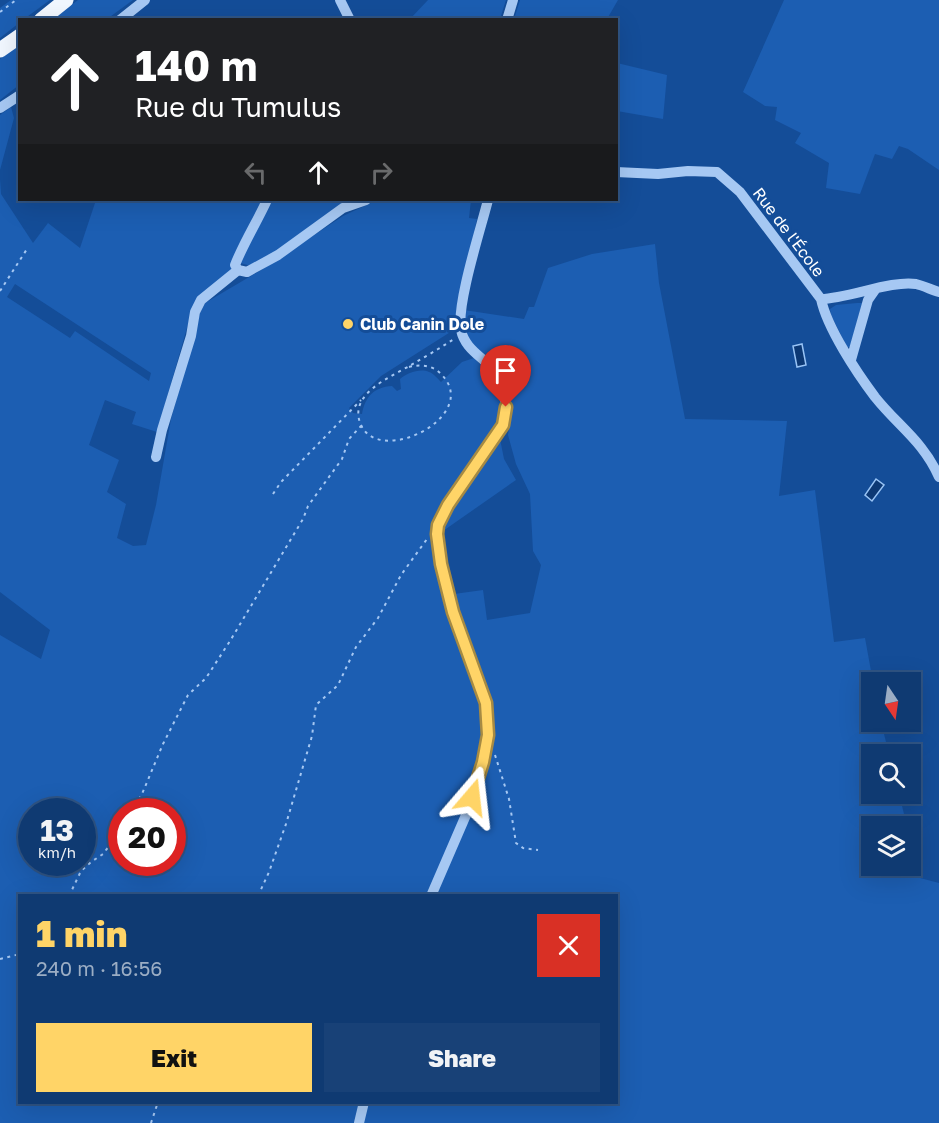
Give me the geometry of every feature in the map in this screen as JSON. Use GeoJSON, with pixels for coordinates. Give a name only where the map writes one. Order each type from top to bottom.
{"type":"FeatureCollection","features":[{"type":"Feature","properties":{"kind":"main road"},"geometry":{"type":"LineString","coordinates":[[44,18],[66,0]]}},
{"type":"Feature","properties":{"kind":"main road"},"geometry":{"type":"LineString","coordinates":[[0,51],[18,38]]}},
{"type":"Feature","properties":{"kind":"street"},"geometry":{"type":"LineString","coordinates":[[122,18],[145,0]]}},
{"type":"Feature","properties":{"kind":"street"},"geometry":{"type":"LineString","coordinates":[[340,0],[349,18]]}},
{"type":"Feature","properties":{"kind":"street"},"geometry":{"type":"LineString","coordinates":[[508,18],[513,0]]}},
{"type":"Feature","properties":{"kind":"street"},"geometry":{"type":"LineString","coordinates":[[0,108],[18,96]]}},
{"type":"Feature","properties":{"kind":"street","name":"Rue de l'École"},"geometry":{"type":"LineString","coordinates":[[618,172],[658,174],[688,171],[717,172],[740,192],[821,299],[835,299],[915,284],[939,292]]}},
{"type":"Feature","properties":{"kind":"street"},"geometry":{"type":"LineString","coordinates":[[267,201],[242,248],[235,265],[238,270],[247,272],[278,255],[343,208],[363,201]]}},
{"type":"Feature","properties":{"kind":"street"},"geometry":{"type":"LineString","coordinates":[[432,894],[466,815],[483,762],[488,735],[486,703],[453,612],[438,545],[438,525],[448,505],[500,431],[506,417],[503,392],[495,373],[471,349],[462,334],[460,322],[464,295],[488,201]]}},
{"type":"Feature","properties":{"kind":"street"},"geometry":{"type":"LineString","coordinates":[[156,457],[191,336],[195,312],[201,300],[238,270]]}},
{"type":"Feature","properties":{"kind":"street"},"geometry":{"type":"LineString","coordinates":[[851,360],[868,300],[874,290]]}},
{"type":"Feature","properties":{"kind":"street"},"geometry":{"type":"LineString","coordinates":[[821,299],[824,315],[875,397],[922,446],[939,477]]}},
{"type":"Feature","properties":{"kind":"street"},"geometry":{"type":"LineString","coordinates":[[358,1123],[363,1104]]}},
{"type":"Feature","properties":{"kind":"path"},"geometry":{"type":"LineString","coordinates":[[0,12],[16,0]]}},
{"type":"Feature","properties":{"kind":"path"},"geometry":{"type":"LineString","coordinates":[[0,291],[27,249]]}},
{"type":"Feature","properties":{"kind":"path"},"geometry":{"type":"LineString","coordinates":[[273,494],[280,482],[371,390],[462,334]]}},
{"type":"Feature","properties":{"kind":"path"},"geometry":{"type":"LineString","coordinates":[[371,390],[360,403],[359,408],[361,426],[373,438],[389,441],[421,432],[441,419],[451,399],[449,386],[447,380],[431,366],[409,367]]}},
{"type":"Feature","properties":{"kind":"path"},"geometry":{"type":"LineString","coordinates":[[140,798],[188,695],[206,678],[231,641],[303,519],[308,506],[342,459],[349,439],[361,426]]}},
{"type":"Feature","properties":{"kind":"path"},"geometry":{"type":"LineString","coordinates":[[259,894],[269,873],[286,824],[312,736],[316,705],[338,684],[356,647],[378,618],[401,574],[438,525]]}},
{"type":"Feature","properties":{"kind":"path"},"geometry":{"type":"LineString","coordinates":[[488,735],[509,799],[516,843],[523,848],[538,850]]}},
{"type":"Feature","properties":{"kind":"path"},"geometry":{"type":"LineString","coordinates":[[70,894],[81,871],[108,847]]}},
{"type":"Feature","properties":{"kind":"path"},"geometry":{"type":"LineString","coordinates":[[0,959],[18,954]]}},
{"type":"Feature","properties":{"kind":"path"},"geometry":{"type":"LineString","coordinates":[[151,1123],[157,1104]]}},
{"type":"Feature","properties":{"kind":"shaded area"},"geometry":{"type":"Polygon","coordinates":[[[11,0],[50,0],[25,18],[18,18],[18,24],[0,38],[0,8],[11,0]]]}},
{"type":"Feature","properties":{"kind":"shaded area"},"geometry":{"type":"Polygon","coordinates":[[[78,0],[133,0],[108,18],[55,18],[78,0]]]}},
{"type":"Feature","properties":{"kind":"shaded area"},"geometry":{"type":"Polygon","coordinates":[[[428,0],[506,0],[500,18],[411,18],[428,0]]]}},
{"type":"Feature","properties":{"kind":"shaded area"},"geometry":{"type":"Polygon","coordinates":[[[520,0],[618,0],[608,18],[514,18],[520,0]]]}},
{"type":"Feature","properties":{"kind":"shaded area"},"geometry":{"type":"Polygon","coordinates":[[[784,0],[939,0],[939,170],[908,149],[899,146],[892,159],[875,154],[860,194],[826,188],[829,163],[795,143],[801,133],[775,120],[777,107],[765,106],[743,92],[784,0]]]}},
{"type":"Feature","properties":{"kind":"shaded area"},"geometry":{"type":"Polygon","coordinates":[[[18,45],[18,86],[0,100],[0,59],[18,45]]]}},
{"type":"Feature","properties":{"kind":"shaded area"},"geometry":{"type":"Polygon","coordinates":[[[618,63],[667,75],[663,119],[618,111],[618,63]]]}},
{"type":"Feature","properties":{"kind":"shaded area"},"geometry":{"type":"Polygon","coordinates":[[[11,107],[14,118],[0,170],[0,115],[11,107]]]}},
{"type":"Feature","properties":{"kind":"shaded area"},"geometry":{"type":"Polygon","coordinates":[[[0,179],[1,194],[33,243],[48,223],[80,248],[96,201],[353,201],[251,266],[233,261],[231,271],[201,296],[191,314],[157,432],[132,424],[136,412],[105,400],[89,445],[119,460],[107,492],[126,504],[117,538],[133,546],[146,545],[156,505],[171,419],[200,313],[205,303],[261,270],[343,216],[375,201],[471,201],[469,218],[477,219],[452,331],[381,376],[349,408],[353,413],[362,414],[371,394],[380,388],[392,386],[397,391],[401,389],[400,379],[406,375],[425,371],[441,382],[462,362],[474,358],[493,377],[502,406],[500,424],[432,525],[432,543],[444,596],[462,648],[468,646],[454,594],[483,590],[487,620],[530,613],[541,565],[533,551],[530,494],[516,464],[508,435],[511,415],[504,382],[499,373],[475,349],[466,335],[464,310],[524,319],[529,307],[534,307],[548,268],[592,254],[655,244],[659,283],[685,419],[787,421],[779,496],[815,490],[834,642],[865,638],[871,672],[861,672],[861,732],[884,732],[886,744],[861,744],[861,804],[902,804],[904,816],[861,816],[861,876],[920,876],[939,883],[939,1123],[0,1123],[0,635],[41,659],[50,630],[0,592],[0,179]],[[15,284],[7,297],[70,338],[75,331],[149,381],[151,373],[15,284]]]}},
{"type":"Feature","properties":{"kind":"shaded area"},"geometry":{"type":"Polygon","coordinates":[[[862,303],[850,347],[847,347],[830,309],[836,305],[862,303]]]}},
{"type":"Feature","properties":{"kind":"shaded area"},"geometry":{"type":"Polygon","coordinates":[[[802,344],[806,365],[797,367],[793,346],[802,344]]]}},
{"type":"Feature","properties":{"kind":"shaded area"},"geometry":{"type":"Polygon","coordinates":[[[500,439],[504,459],[516,480],[443,531],[459,494],[500,439]]]}},
{"type":"Feature","properties":{"kind":"shaded area"},"geometry":{"type":"Polygon","coordinates":[[[876,479],[884,485],[872,501],[865,495],[876,479]]]}},
{"type":"Feature","properties":{"kind":"place","name":"Club Canin Dole"},"geometry":{"type":"Point","coordinates":[348,324]}},
{"type":"Feature","properties":{"kind":"route"},"geometry":{"type":"LineString","coordinates":[[472,797],[483,762],[489,723],[478,677],[453,612],[441,564],[437,534],[441,517],[448,505],[500,431],[506,417],[506,407]]}}]}
